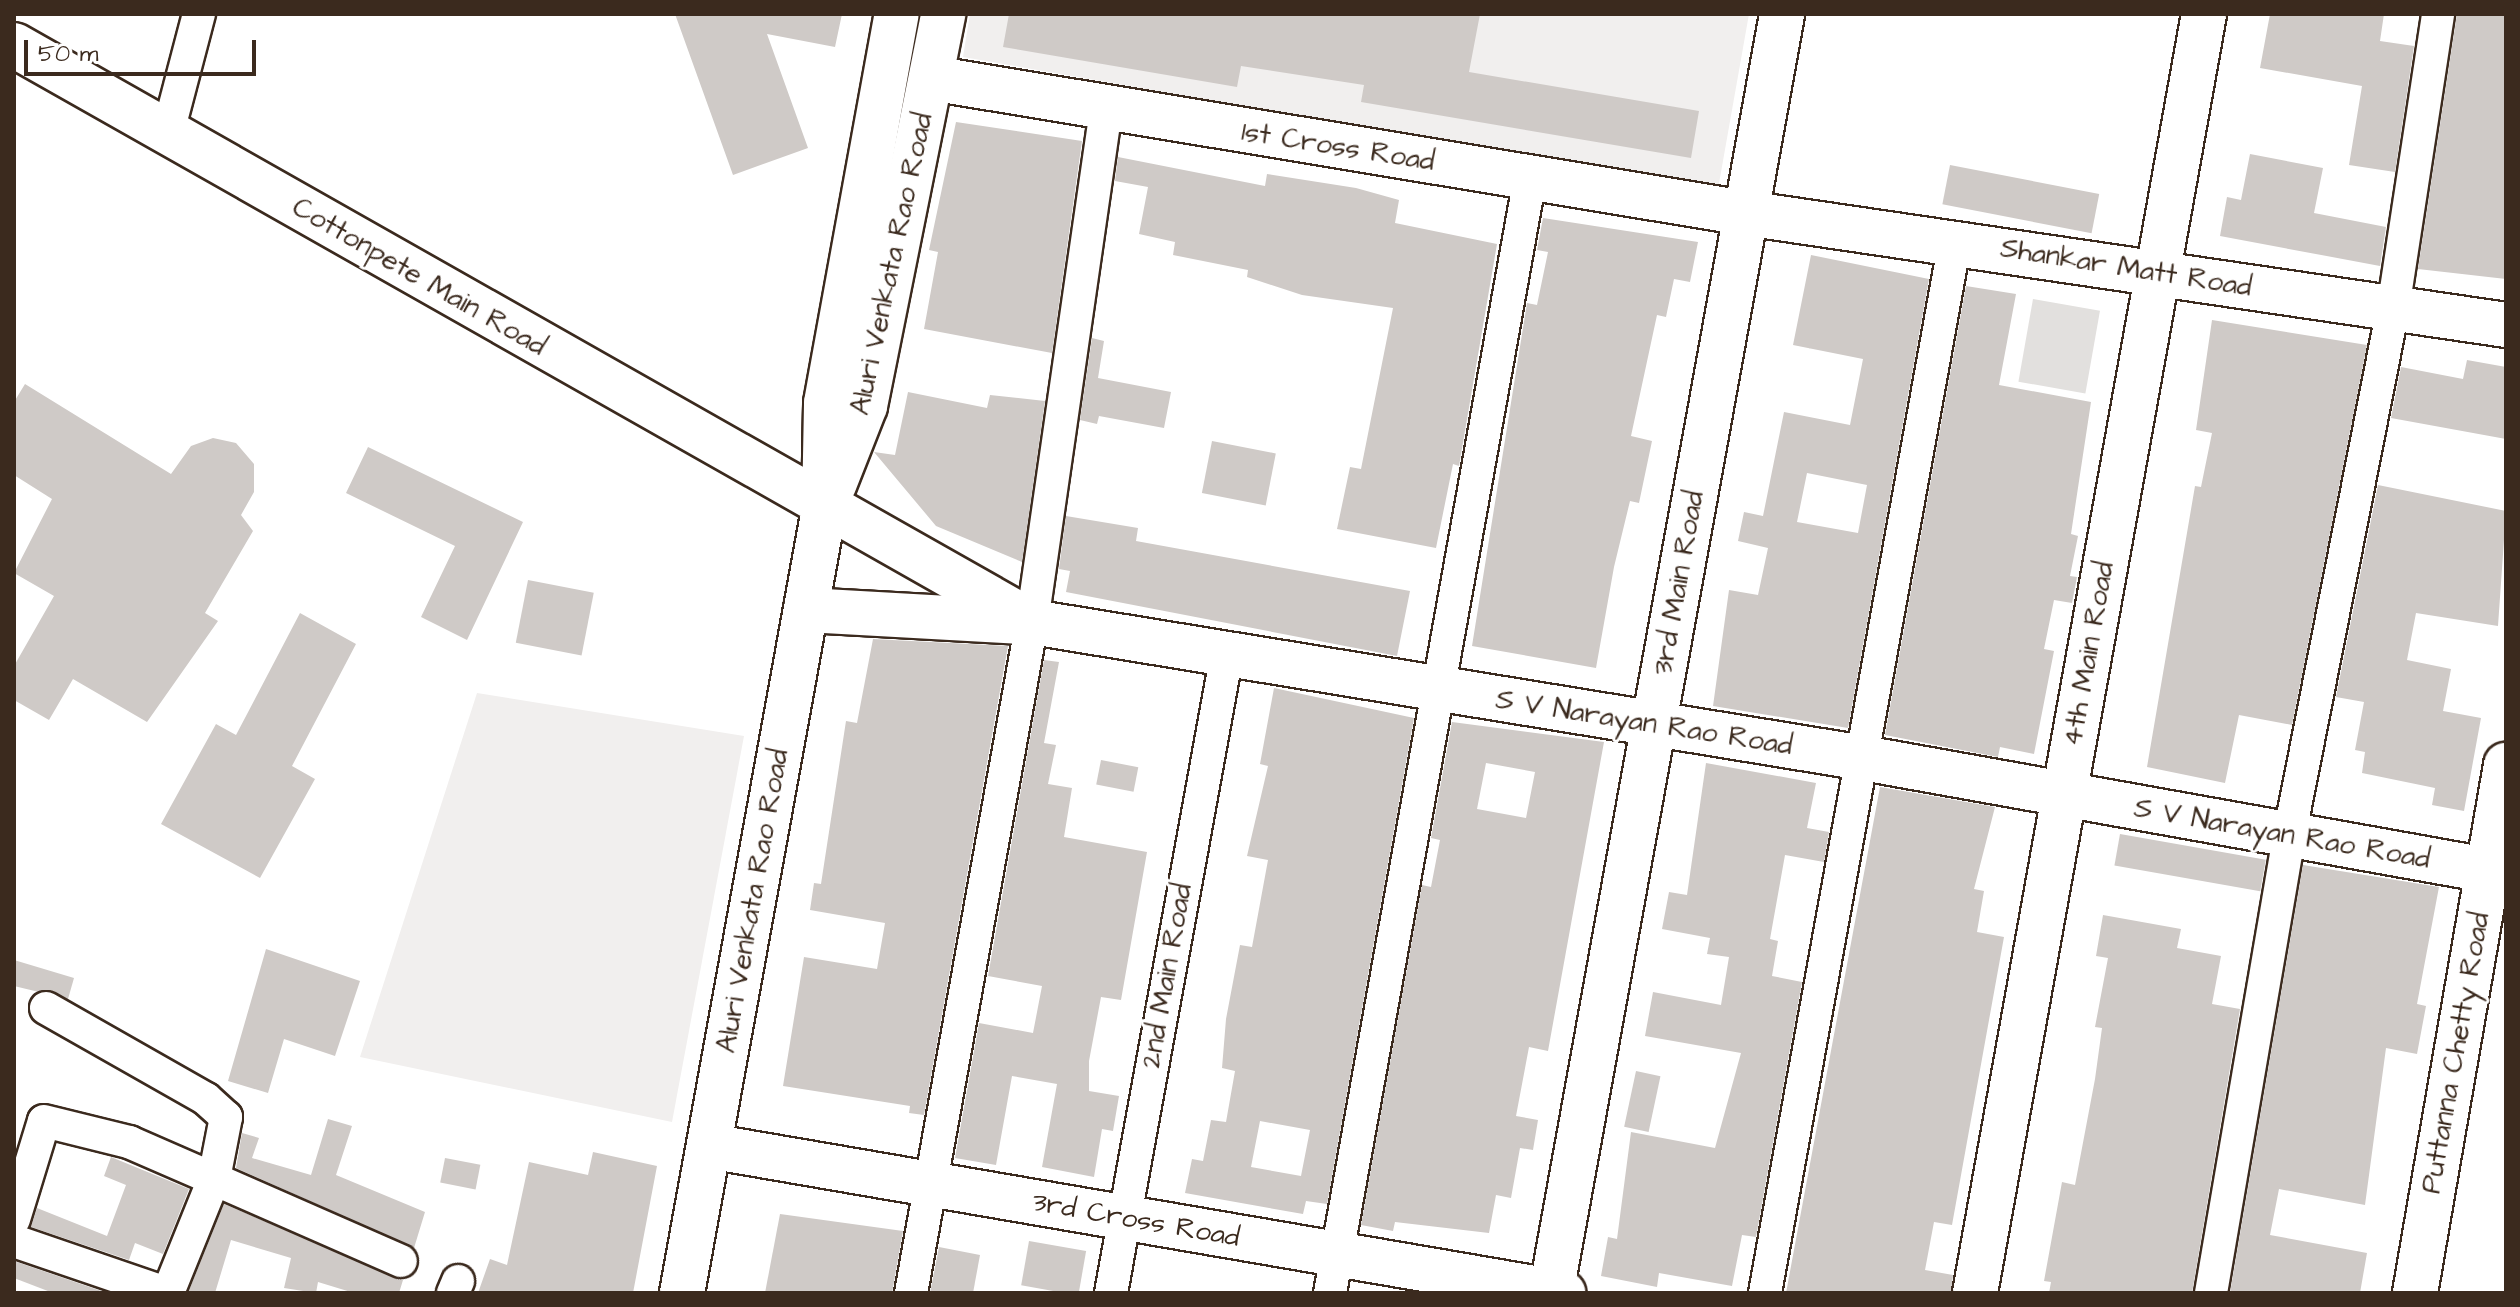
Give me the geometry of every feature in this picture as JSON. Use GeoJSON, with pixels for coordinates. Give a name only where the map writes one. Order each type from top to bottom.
{"type":"FeatureCollection","features":[{"type":"Feature","properties":{"kind":"main road","name":"Aluri Venkata Rao Road"},"geometry":{"type":"LineString","coordinates":[[682,1293],[824,509],[826,403],[897,14]]}},
{"type":"Feature","properties":{"kind":"main road","name":"Aluri Venkata Rao Road"},"geometry":{"type":"LineString","coordinates":[[824,509],[865,406],[943,14]]}},
{"type":"Feature","properties":{"kind":"main road","name":"3rd Main Road"},"geometry":{"type":"LineString","coordinates":[[1555,1292],[1782,14]]}},
{"type":"Feature","properties":{"kind":"main road","name":"4th Main Road"},"geometry":{"type":"LineString","coordinates":[[1975,1293],[2204,14]]}},
{"type":"Feature","properties":{"kind":"main road","name":"Cottonpete Main Road"},"geometry":{"type":"LineString","coordinates":[[14,45],[824,509]]}},
{"type":"Feature","properties":{"kind":"main road","name":"1st Cross Road"},"geometry":{"type":"LineString","coordinates":[[931,78],[1106,110],[1745,213]]}},
{"type":"Feature","properties":{"kind":"main road","name":"Shankar Matt Road"},"geometry":{"type":"LineString","coordinates":[[1745,213],[1955,241],[2506,325]]}},
{"type":"Feature","properties":{"kind":"main road","name":"S V Narayan Rao Road"},"geometry":{"type":"LineString","coordinates":[[824,509],[1032,622],[1226,659],[1863,758],[2289,837],[2487,870]]}},
{"type":"Feature","properties":{"kind":"main road"},"geometry":{"type":"LineString","coordinates":[[806,610],[1032,622]]}},
{"type":"Feature","properties":{"kind":"main road","name":"Puttanna Chetty Road"},"geometry":{"type":"LineString","coordinates":[[2415,1293],[2506,765]]}},
{"type":"Feature","properties":{"kind":"main road","name":"Puttanna Chetty Road"},"geometry":{"type":"LineString","coordinates":[[2441,1293],[2506,934]]}},
{"type":"Feature","properties":{"kind":"main road","name":"3rd Cross Road"},"geometry":{"type":"LineString","coordinates":[[709,1146],[1123,1217],[1334,1274],[1555,1292]]}},
{"type":"Feature","properties":{"kind":"street"},"geometry":{"type":"LineString","coordinates":[[168,132],[199,14]]}},
{"type":"Feature","properties":{"kind":"street"},"geometry":{"type":"LineString","coordinates":[[2211,1293],[2289,837],[2393,309],[2438,14]]}},
{"type":"Feature","properties":{"kind":"street"},"geometry":{"type":"LineString","coordinates":[[911,1293],[1032,622],[1106,110]]}},
{"type":"Feature","properties":{"kind":"street"},"geometry":{"type":"LineString","coordinates":[[1334,1274],[1441,692],[1530,178]]}},
{"type":"Feature","properties":{"kind":"street"},"geometry":{"type":"LineString","coordinates":[[1765,1293],[1955,241]]}},
{"type":"Feature","properties":{"kind":"street","name":"2nd Main Road"},"geometry":{"type":"LineString","coordinates":[[1111,1293],[1226,659]]}},
{"type":"Feature","properties":{"kind":"street"},"geometry":{"type":"LineString","coordinates":[[14,1241],[167,1293],[214,1179],[226,1117],[46,1008]]}},
{"type":"Feature","properties":{"kind":"street"},"geometry":{"type":"LineString","coordinates":[[14,1219],[44,1121],[129,1142],[401,1261]]}},
{"type":"Feature","properties":{"kind":"shaded area"},"geometry":{"type":"Polygon","coordinates":[[[970,14],[1749,14],[1718,189],[963,57],[970,14]]]}},
{"type":"Feature","properties":{"kind":"shaded area"},"geometry":{"type":"Polygon","coordinates":[[[2033,299],[2100,311],[2085,394],[2018,382],[2033,299]]]}},
{"type":"Feature","properties":{"kind":"shaded area"},"geometry":{"type":"Polygon","coordinates":[[[477,693],[744,736],[672,1122],[360,1057],[477,693]]]}},
{"type":"Feature","properties":{"kind":"building"},"geometry":{"type":"Polygon","coordinates":[[[675,14],[842,14],[835,47],[767,34],[808,148],[733,175],[675,14]]]}},
{"type":"Feature","properties":{"kind":"building"},"geometry":{"type":"Polygon","coordinates":[[[1009,14],[1480,14],[1469,72],[1699,111],[1691,158],[1361,102],[1364,85],[1241,66],[1237,87],[1003,47],[1009,14]]]}},
{"type":"Feature","properties":{"kind":"building"},"geometry":{"type":"Polygon","coordinates":[[[2270,14],[2384,14],[2380,41],[2414,46],[2395,172],[2349,165],[2362,86],[2260,68],[2270,14]]]}},
{"type":"Feature","properties":{"kind":"building"},"geometry":{"type":"Polygon","coordinates":[[[2457,14],[2506,14],[2506,279],[2418,269],[2457,14]]]}},
{"type":"Feature","properties":{"kind":"building"},"geometry":{"type":"Polygon","coordinates":[[[956,122],[1082,141],[1052,353],[924,329],[938,252],[929,250],[956,122]]]}},
{"type":"Feature","properties":{"kind":"building"},"geometry":{"type":"Polygon","coordinates":[[[2250,154],[2323,168],[2314,213],[2386,227],[2380,266],[2220,236],[2227,197],[2241,200],[2250,154]]]}},
{"type":"Feature","properties":{"kind":"building"},"geometry":{"type":"Polygon","coordinates":[[[1118,157],[1265,186],[1267,174],[1356,188],[1399,200],[1395,223],[1497,244],[1459,466],[1453,464],[1436,548],[1337,529],[1350,467],[1361,469],[1393,308],[1302,295],[1247,277],[1248,270],[1173,255],[1175,242],[1139,234],[1148,187],[1115,181],[1118,157]]]}},
{"type":"Feature","properties":{"kind":"building"},"geometry":{"type":"Polygon","coordinates":[[[1950,165],[2099,194],[2092,233],[1942,204],[1950,165]]]}},
{"type":"Feature","properties":{"kind":"building"},"geometry":{"type":"Polygon","coordinates":[[[1543,218],[1698,242],[1690,282],[1674,279],[1666,317],[1657,315],[1631,436],[1652,441],[1639,503],[1630,501],[1614,567],[1596,668],[1472,646],[1527,303],[1537,305],[1548,252],[1537,250],[1543,218]]]}},
{"type":"Feature","properties":{"kind":"building"},"geometry":{"type":"Polygon","coordinates":[[[1811,255],[1929,279],[1848,728],[1713,706],[1729,590],[1758,595],[1768,548],[1738,541],[1744,512],[1763,516],[1784,412],[1850,425],[1863,359],[1793,345],[1811,255]],[[1807,473],[1797,522],[1858,533],[1867,485],[1807,473]]]}},
{"type":"Feature","properties":{"kind":"building"},"geometry":{"type":"Polygon","coordinates":[[[1966,286],[2016,294],[1999,385],[2091,402],[2071,534],[2078,536],[2070,576],[2077,577],[2072,603],[2054,600],[2044,649],[2054,651],[2034,754],[2000,747],[1998,757],[1885,735],[1966,286]]]}},
{"type":"Feature","properties":{"kind":"building"},"geometry":{"type":"Polygon","coordinates":[[[2212,320],[2367,345],[2292,725],[2239,715],[2225,783],[2147,767],[2195,486],[2201,487],[2212,433],[2196,430],[2212,320]]]}},
{"type":"Feature","properties":{"kind":"building"},"geometry":{"type":"Polygon","coordinates":[[[1092,338],[1104,341],[1098,378],[1171,392],[1164,428],[1099,416],[1097,424],[1080,420],[1092,338]]]}},
{"type":"Feature","properties":{"kind":"building"},"geometry":{"type":"Polygon","coordinates":[[[2467,360],[2506,367],[2506,439],[2391,418],[2401,367],[2463,379],[2467,360]]]}},
{"type":"Feature","properties":{"kind":"building"},"geometry":{"type":"Polygon","coordinates":[[[25,384],[171,474],[191,446],[213,438],[236,443],[254,464],[254,492],[241,515],[253,531],[205,613],[218,621],[147,722],[73,679],[49,720],[14,700],[14,666],[54,596],[14,573],[52,499],[14,475],[14,402],[25,384]]]}},
{"type":"Feature","properties":{"kind":"building"},"geometry":{"type":"Polygon","coordinates":[[[908,392],[987,408],[990,395],[1045,401],[1022,562],[936,526],[874,452],[895,455],[908,392]]]}},
{"type":"Feature","properties":{"kind":"building"},"geometry":{"type":"Polygon","coordinates":[[[1212,441],[1276,453],[1266,505],[1202,493],[1212,441]]]}},
{"type":"Feature","properties":{"kind":"building"},"geometry":{"type":"Polygon","coordinates":[[[368,447],[523,522],[467,640],[421,617],[455,546],[346,493],[368,447]]]}},
{"type":"Feature","properties":{"kind":"building"},"geometry":{"type":"Polygon","coordinates":[[[2378,485],[2506,511],[2498,626],[2416,613],[2407,660],[2451,669],[2443,711],[2481,718],[2464,811],[2432,805],[2435,788],[2362,773],[2365,752],[2355,750],[2364,702],[2336,697],[2378,485]]]}},
{"type":"Feature","properties":{"kind":"building"},"geometry":{"type":"Polygon","coordinates":[[[1066,516],[1138,528],[1136,541],[1410,591],[1397,656],[1066,592],[1070,571],[1059,569],[1066,516]]]}},
{"type":"Feature","properties":{"kind":"building"},"geometry":{"type":"Polygon","coordinates":[[[528,580],[594,593],[582,656],[516,643],[528,580]]]}},
{"type":"Feature","properties":{"kind":"building"},"geometry":{"type":"Polygon","coordinates":[[[300,613],[356,644],[292,766],[315,779],[260,878],[161,824],[216,724],[236,735],[300,613]]]}},
{"type":"Feature","properties":{"kind":"building"},"geometry":{"type":"Polygon","coordinates":[[[873,639],[1008,646],[924,1115],[909,1113],[910,1106],[783,1086],[804,957],[877,969],[885,923],[810,910],[814,883],[821,884],[846,721],[857,723],[873,639]]]}},
{"type":"Feature","properties":{"kind":"building"},"geometry":{"type":"Polygon","coordinates":[[[1044,660],[1059,662],[1044,743],[1056,745],[1048,784],[1072,788],[1064,837],[1147,852],[1121,1000],[1101,997],[1089,1061],[1089,1091],[1119,1096],[1113,1131],[1102,1129],[1094,1177],[1042,1167],[1057,1084],[1012,1076],[996,1165],[955,1158],[979,1023],[1033,1033],[1042,986],[988,976],[1044,660]]]}},
{"type":"Feature","properties":{"kind":"building"},"geometry":{"type":"Polygon","coordinates":[[[1274,688],[1414,718],[1327,1204],[1306,1201],[1303,1214],[1185,1193],[1192,1159],[1203,1161],[1211,1120],[1226,1122],[1235,1071],[1222,1068],[1226,1019],[1240,945],[1252,947],[1268,860],[1247,856],[1268,766],[1260,764],[1274,688]],[[1260,1121],[1251,1167],[1301,1176],[1310,1130],[1260,1121]]]}},
{"type":"Feature","properties":{"kind":"building"},"geometry":{"type":"Polygon","coordinates":[[[1452,722],[1604,742],[1548,1051],[1529,1047],[1516,1116],[1538,1120],[1533,1150],[1520,1148],[1511,1198],[1496,1195],[1489,1233],[1395,1222],[1393,1231],[1361,1225],[1422,885],[1431,887],[1440,840],[1431,838],[1452,722]],[[1486,763],[1477,809],[1526,818],[1535,772],[1486,763]]]}},
{"type":"Feature","properties":{"kind":"building"},"geometry":{"type":"Polygon","coordinates":[[[1101,760],[1138,767],[1134,792],[1096,785],[1101,760]]]}},
{"type":"Feature","properties":{"kind":"building"},"geometry":{"type":"Polygon","coordinates":[[[1706,763],[1816,783],[1807,828],[1829,832],[1824,862],[1785,855],[1770,939],[1778,941],[1772,976],[1802,982],[1756,1237],[1742,1235],[1732,1286],[1659,1273],[1657,1287],[1601,1276],[1608,1237],[1617,1239],[1631,1132],[1715,1148],[1741,1053],[1645,1036],[1653,992],[1721,1005],[1729,957],[1707,954],[1710,938],[1662,929],[1669,892],[1687,895],[1706,763]]]}},
{"type":"Feature","properties":{"kind":"building"},"geometry":{"type":"Polygon","coordinates":[[[1880,787],[1995,807],[1974,889],[1984,891],[1977,932],[2004,937],[1952,1225],[1934,1222],[1925,1270],[1953,1275],[1951,1293],[1786,1293],[1880,787]]]}},
{"type":"Feature","properties":{"kind":"building"},"geometry":{"type":"Polygon","coordinates":[[[2120,834],[2266,860],[2260,891],[2114,866],[2120,834]]]}},
{"type":"Feature","properties":{"kind":"building"},"geometry":{"type":"Polygon","coordinates":[[[2303,865],[2439,887],[2417,1004],[2426,1006],[2417,1054],[2386,1048],[2365,1205],[2279,1189],[2270,1235],[2367,1253],[2360,1293],[2230,1293],[2303,865]]]}},
{"type":"Feature","properties":{"kind":"building"},"geometry":{"type":"Polygon","coordinates":[[[2103,915],[2181,929],[2177,948],[2221,956],[2212,1004],[2240,1009],[2192,1293],[2049,1293],[2051,1282],[2044,1281],[2062,1182],[2075,1185],[2095,1079],[2102,1028],[2095,1027],[2108,958],[2096,956],[2103,915]]]}},
{"type":"Feature","properties":{"kind":"building"},"geometry":{"type":"Polygon","coordinates":[[[266,949],[360,981],[335,1056],[284,1039],[268,1093],[228,1081],[266,949]]]}},
{"type":"Feature","properties":{"kind":"building"},"geometry":{"type":"Polygon","coordinates":[[[14,960],[74,978],[68,999],[14,986],[14,960]]]}},
{"type":"Feature","properties":{"kind":"building"},"geometry":{"type":"Polygon","coordinates":[[[1636,1071],[1660,1076],[1649,1132],[1624,1127],[1636,1071]]]}},
{"type":"Feature","properties":{"kind":"building"},"geometry":{"type":"Polygon","coordinates":[[[328,1119],[352,1126],[336,1175],[425,1212],[414,1248],[236,1168],[242,1133],[259,1138],[252,1158],[311,1175],[328,1119]]]}},
{"type":"Feature","properties":{"kind":"building"},"geometry":{"type":"Polygon","coordinates":[[[593,1152],[657,1166],[633,1293],[478,1293],[490,1259],[507,1265],[529,1162],[588,1175],[593,1152]]]}},
{"type":"Feature","properties":{"kind":"building"},"geometry":{"type":"Polygon","coordinates":[[[111,1157],[189,1189],[163,1254],[135,1243],[129,1260],[31,1227],[37,1208],[107,1236],[126,1185],[104,1176],[111,1157]]]}},
{"type":"Feature","properties":{"kind":"building"},"geometry":{"type":"Polygon","coordinates":[[[445,1158],[480,1165],[476,1189],[440,1183],[445,1158]]]}},
{"type":"Feature","properties":{"kind":"building"},"geometry":{"type":"Polygon","coordinates":[[[224,1204],[403,1280],[399,1293],[354,1293],[318,1282],[316,1293],[284,1288],[291,1258],[231,1240],[215,1293],[188,1293],[224,1204]]]}},
{"type":"Feature","properties":{"kind":"building"},"geometry":{"type":"Polygon","coordinates":[[[780,1214],[903,1231],[892,1293],[765,1293],[780,1214]]]}},
{"type":"Feature","properties":{"kind":"building"},"geometry":{"type":"Polygon","coordinates":[[[1029,1241],[1086,1251],[1079,1293],[1021,1285],[1029,1241]]]}},
{"type":"Feature","properties":{"kind":"building"},"geometry":{"type":"Polygon","coordinates":[[[939,1247],[980,1255],[973,1293],[930,1293],[939,1247]]]}},
{"type":"Feature","properties":{"kind":"building"},"geometry":{"type":"Polygon","coordinates":[[[14,1261],[107,1293],[53,1293],[14,1278],[14,1261]]]}}]}
